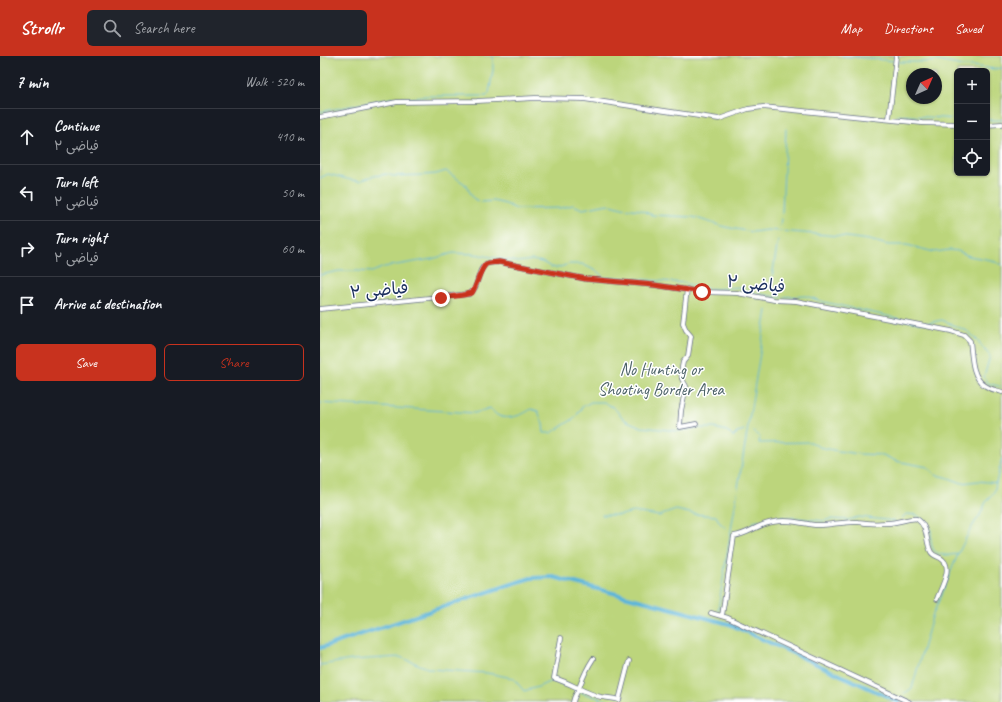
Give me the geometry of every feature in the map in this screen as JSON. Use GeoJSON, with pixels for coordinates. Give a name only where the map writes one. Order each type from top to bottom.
{"type":"FeatureCollection","features":[{"type":"Feature","properties":{"kind":"street"},"geometry":{"type":"LineString","coordinates":[[889,119],[895,60]]}},
{"type":"Feature","properties":{"kind":"street"},"geometry":{"type":"LineString","coordinates":[[320,117],[397,102],[477,101],[534,98],[584,99],[719,119],[748,109],[763,107],[922,123],[954,124]]}},
{"type":"Feature","properties":{"kind":"street"},"geometry":{"type":"LineString","coordinates":[[990,125],[1002,124]]}},
{"type":"Feature","properties":{"kind":"street","name":"فیاضی ۲"},"geometry":{"type":"LineString","coordinates":[[320,309],[469,294],[474,290],[482,269],[487,264],[499,262],[586,279],[720,293],[737,293],[774,300],[796,301],[951,331],[964,335],[970,341],[972,365],[978,379],[983,385],[1002,392]]}},
{"type":"Feature","properties":{"kind":"street"},"geometry":{"type":"LineString","coordinates":[[687,289],[683,322],[686,330],[691,336],[688,356],[683,362],[681,372],[682,379],[686,386],[681,410],[680,427],[696,424]]}},
{"type":"Feature","properties":{"kind":"street"},"geometry":{"type":"LineString","coordinates":[[722,616],[734,536],[743,535],[760,525],[789,520],[816,525],[857,522],[895,523],[913,518],[918,520],[925,527],[931,552],[934,556],[942,559],[947,565],[947,572],[936,599]]}},
{"type":"Feature","properties":{"kind":"street"},"geometry":{"type":"LineString","coordinates":[[711,613],[745,626],[909,702]]}},
{"type":"Feature","properties":{"kind":"street"},"geometry":{"type":"LineString","coordinates":[[561,638],[554,678],[568,682],[578,690],[601,697],[619,700],[629,661]]}},
{"type":"Feature","properties":{"kind":"street"},"geometry":{"type":"LineString","coordinates":[[573,702],[587,668],[593,659]]}},
{"type":"Feature","properties":{"kind":"green space","name":"No Hunting or Shooting Border Area"},"geometry":{"type":"Polygon","coordinates":[[[320,56],[1002,56],[1002,702],[320,702],[320,56]]]}},
{"type":"Feature","properties":{"kind":"waterway"},"geometry":{"type":"LineString","coordinates":[[320,112],[392,98],[414,98],[422,96],[487,96],[489,93],[493,70],[493,56]]}},
{"type":"Feature","properties":{"kind":"waterway"},"geometry":{"type":"LineString","coordinates":[[842,56],[895,61]]}},
{"type":"Feature","properties":{"kind":"waterway"},"geometry":{"type":"LineString","coordinates":[[898,62],[938,61],[963,66],[994,69],[1002,68]]}},
{"type":"Feature","properties":{"kind":"waterway"},"geometry":{"type":"LineString","coordinates":[[896,115],[954,119]]}},
{"type":"Feature","properties":{"kind":"waterway"},"geometry":{"type":"LineString","coordinates":[[990,120],[1002,120]]}},
{"type":"Feature","properties":{"kind":"waterway"},"geometry":{"type":"LineString","coordinates":[[780,226],[786,129]]}},
{"type":"Feature","properties":{"kind":"waterway"},"geometry":{"type":"LineString","coordinates":[[320,178],[328,174],[360,181],[374,176],[387,174],[393,176],[423,175],[436,174],[446,171],[465,184],[474,199],[481,202],[493,201],[506,204],[516,209],[560,208],[573,205],[583,209],[608,204],[622,208],[641,210],[652,215],[693,217],[725,227],[752,232],[768,230],[839,236],[869,240],[888,245],[907,245],[934,252],[950,250],[958,251],[969,256],[991,260],[1002,265]]}},
{"type":"Feature","properties":{"kind":"waterway"},"geometry":{"type":"LineString","coordinates":[[770,290],[778,240]]}},
{"type":"Feature","properties":{"kind":"waterway"},"geometry":{"type":"LineString","coordinates":[[320,275],[339,271],[372,272],[384,267],[432,259],[453,253],[475,254],[518,262],[532,260],[557,268],[569,264],[582,264],[598,272],[604,278],[613,277],[685,283],[699,288],[716,289],[740,287],[749,292],[778,297],[806,296],[824,302],[919,323],[942,320],[967,331],[976,339],[990,356],[984,377],[987,383],[1002,387]]}},
{"type":"Feature","properties":{"kind":"waterway"},"geometry":{"type":"LineString","coordinates":[[718,610],[767,310]]}},
{"type":"Feature","properties":{"kind":"waterway"},"geometry":{"type":"LineString","coordinates":[[320,403],[475,413],[490,408],[494,413],[501,417],[519,415],[531,409],[538,411],[543,424],[544,433],[551,433],[575,418],[582,407],[591,402],[604,402],[614,408],[625,420],[641,427],[678,431],[694,428],[714,428],[727,431],[733,437],[738,432],[744,430]]}},
{"type":"Feature","properties":{"kind":"waterway"},"geometry":{"type":"LineString","coordinates":[[754,432],[760,437],[759,443],[811,442],[819,447],[859,454],[883,455],[896,461],[928,467],[935,475],[946,477],[962,483],[978,481],[996,483]]}},
{"type":"Feature","properties":{"kind":"waterway"},"geometry":{"type":"LineString","coordinates":[[904,694],[912,688],[932,617],[958,554],[986,502],[994,492],[1002,458]]}},
{"type":"Feature","properties":{"kind":"waterway"},"geometry":{"type":"LineString","coordinates":[[602,515],[621,515],[633,512],[659,516],[676,510],[694,514],[716,516],[720,523],[726,528]]}},
{"type":"Feature","properties":{"kind":"waterway"},"geometry":{"type":"LineString","coordinates":[[901,519],[906,514],[917,515],[929,526],[932,546],[937,553],[944,555],[957,554]]}},
{"type":"Feature","properties":{"kind":"waterway"},"geometry":{"type":"LineString","coordinates":[[739,531],[749,529],[753,522],[779,517],[824,521],[830,519],[848,520],[859,517],[895,521]]}},
{"type":"Feature","properties":{"kind":"waterway"},"geometry":{"type":"LineString","coordinates":[[320,648],[521,581],[531,578],[553,577],[729,624],[899,702]]}},
{"type":"Feature","properties":{"kind":"waterway"},"geometry":{"type":"LineString","coordinates":[[320,665],[352,660],[400,657],[430,669],[487,673],[513,678],[524,691],[551,681],[567,685]]}},
{"type":"Feature","properties":{"kind":"waterway"},"geometry":{"type":"LineString","coordinates":[[570,686],[576,690]]}},
{"type":"Feature","properties":{"kind":"waterway"},"geometry":{"type":"LineString","coordinates":[[579,692],[612,702]]}},
{"type":"Feature","properties":{"kind":"waterway"},"geometry":{"type":"LineString","coordinates":[[622,702],[627,702]]}},
{"type":"Feature","properties":{"kind":"route"},"geometry":{"type":"LineString","coordinates":[[441,298],[472,293],[482,269],[487,264],[499,262],[586,279],[654,285],[702,292]]}}]}
